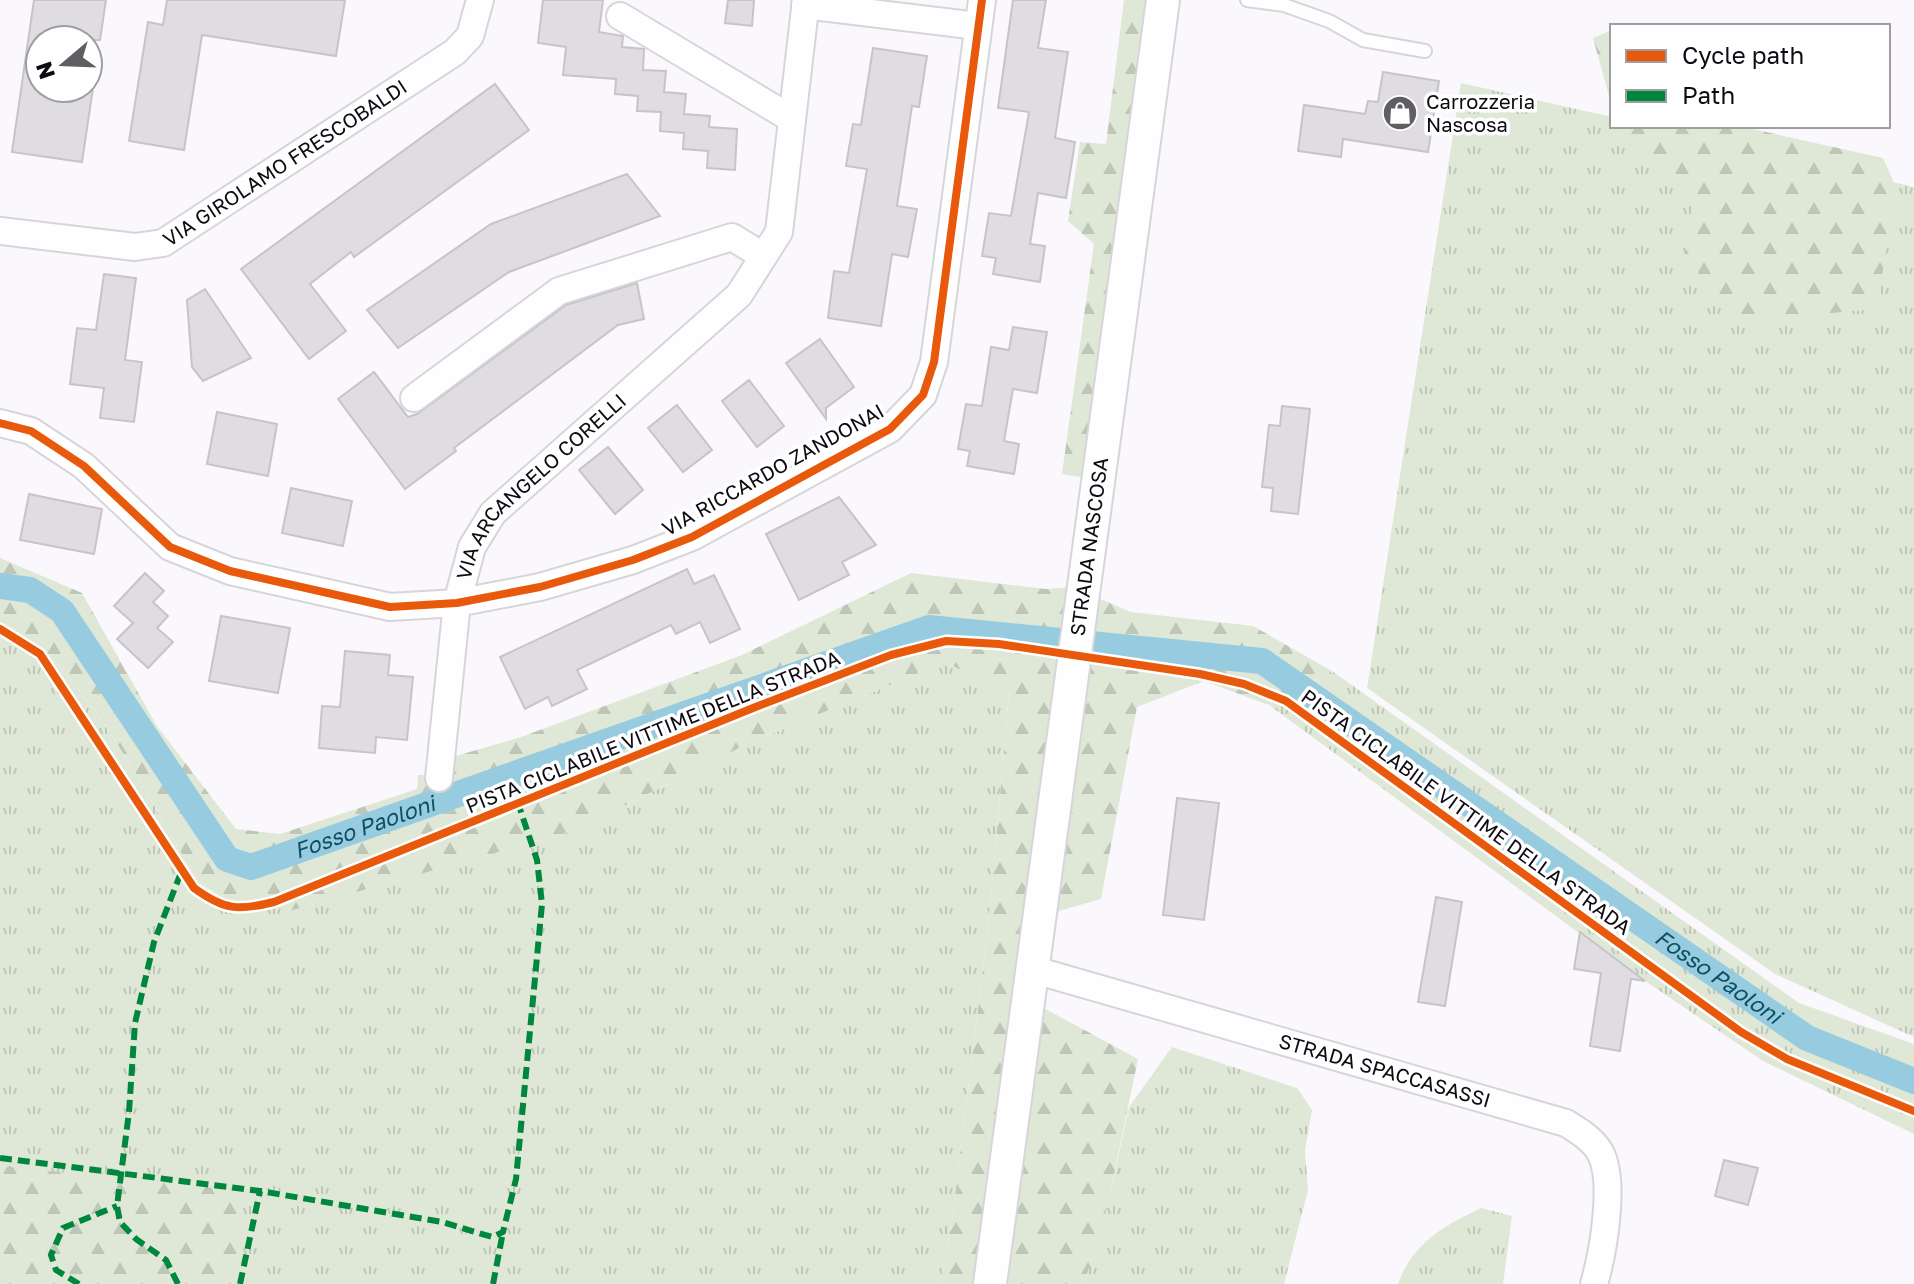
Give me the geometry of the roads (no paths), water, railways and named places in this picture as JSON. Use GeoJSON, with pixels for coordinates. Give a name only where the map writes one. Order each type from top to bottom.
{"type":"FeatureCollection","features":[{"type":"Feature","properties":{"kind":"street","name":"VIA GIROLAMO FRESCOBALDI"},"geometry":{"type":"LineString","coordinates":[[0,231],[135,247],[163,243],[455,52],[470,36],[480,0]]}},
{"type":"Feature","properties":{"kind":"street","name":"STRADA NASCOSA"},"geometry":{"type":"LineString","coordinates":[[990,1284],[1163,0]]}},
{"type":"Feature","properties":{"kind":"street"},"geometry":{"type":"LineString","coordinates":[[806,3],[980,13]]}},
{"type":"Feature","properties":{"kind":"street","name":"VIA ARCANGELO CORELLI"},"geometry":{"type":"LineString","coordinates":[[439,778],[457,603],[472,547],[493,513],[739,295],[779,232],[806,3]]}},
{"type":"Feature","properties":{"kind":"street","name":"VIA RICCARDO ZANDONAI"},"geometry":{"type":"LineString","coordinates":[[0,423],[31,431],[84,466],[170,547],[230,571],[390,607],[457,603],[540,587],[633,560],[692,537],[890,429],[923,395],[934,362],[980,13]]}},
{"type":"Feature","properties":{"kind":"street"},"geometry":{"type":"LineString","coordinates":[[620,16],[792,119]]}},
{"type":"Feature","properties":{"kind":"street"},"geometry":{"type":"LineString","coordinates":[[414,398],[559,291],[732,237],[763,256]]}},
{"type":"Feature","properties":{"kind":"street","name":"STRADA SPACCASASSI"},"geometry":{"type":"LineString","coordinates":[[1031,969],[1566,1123],[1596,1146],[1605,1165],[1606,1197],[1594,1284]]}},
{"type":"Feature","properties":{"kind":"lane"},"geometry":{"type":"LineString","coordinates":[[1247,0],[1299,10],[1329,21],[1363,40],[1425,51]]}},
{"type":"Feature","properties":{"kind":"waterway","name":"Fosso Paoloni"},"geometry":{"type":"LineString","coordinates":[[0,586],[30,590],[62,611],[227,859],[251,867],[929,628],[1262,661],[1807,1038],[1914,1081]]}},
{"type":"Feature","properties":{"kind":"place","name":"Carrozzeria Nascosa"},"geometry":{"type":"Point","coordinates":[1400,113]}}]}
